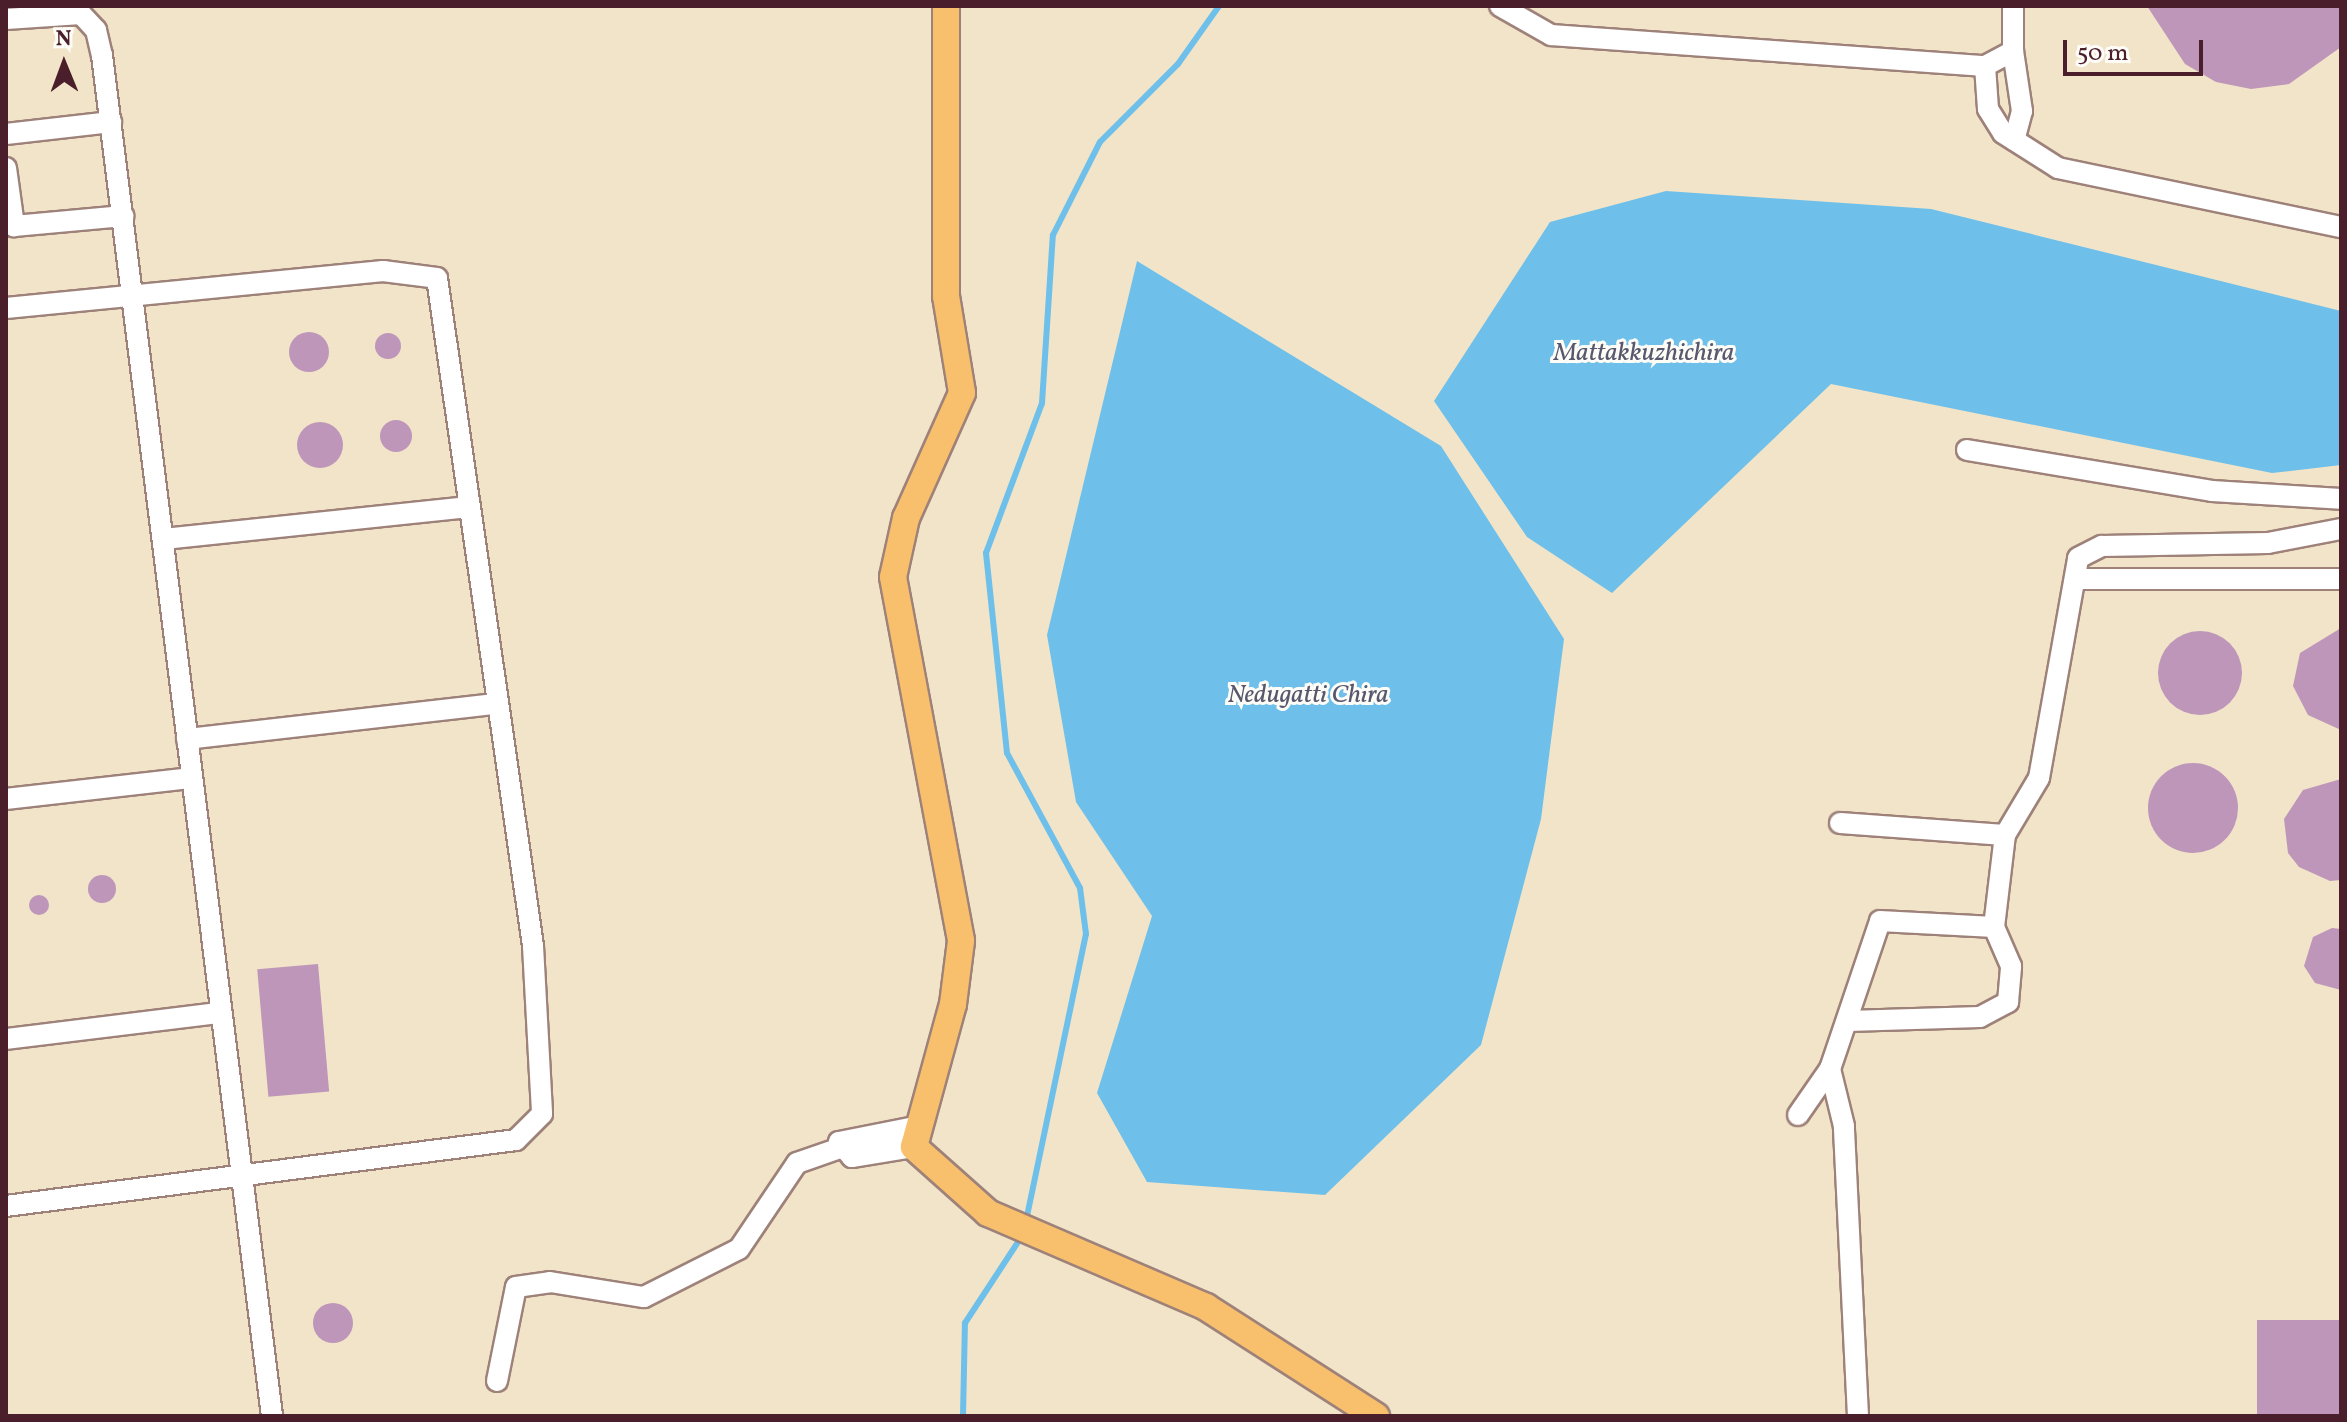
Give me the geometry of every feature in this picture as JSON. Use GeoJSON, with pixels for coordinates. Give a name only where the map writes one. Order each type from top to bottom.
{"type":"FeatureCollection","features":[{"type":"Feature","properties":{"kind":"main road"},"geometry":{"type":"LineString","coordinates":[[946,6],[946,296],[962,393],[906,518],[893,577],[961,941],[953,1004],[914,1137],[988,1213],[1206,1307],[1376,1416]]}},
{"type":"Feature","properties":{"kind":"lane"},"geometry":{"type":"LineString","coordinates":[[1500,6],[1551,35],[1985,66],[2013,51]]}},
{"type":"Feature","properties":{"kind":"lane"},"geometry":{"type":"LineString","coordinates":[[2013,6],[2013,51],[2022,111],[2014,140]]}},
{"type":"Feature","properties":{"kind":"lane"},"geometry":{"type":"LineString","coordinates":[[6,19],[88,19],[102,55],[135,292],[237,1175],[272,1416]]}},
{"type":"Feature","properties":{"kind":"lane"},"geometry":{"type":"LineString","coordinates":[[1985,66],[1988,109],[2014,140],[2058,168],[2341,227]]}},
{"type":"Feature","properties":{"kind":"lane"},"geometry":{"type":"LineString","coordinates":[[6,134],[111,122]]}},
{"type":"Feature","properties":{"kind":"lane"},"geometry":{"type":"LineString","coordinates":[[6,168],[14,226],[124,216]]}},
{"type":"Feature","properties":{"kind":"lane"},"geometry":{"type":"LineString","coordinates":[[6,308],[135,292],[383,271],[437,278],[468,507],[496,660],[494,704],[533,946],[542,1114],[516,1140],[6,1206]]}},
{"type":"Feature","properties":{"kind":"lane"},"geometry":{"type":"LineString","coordinates":[[1967,450],[2212,491],[2341,499]]}},
{"type":"Feature","properties":{"kind":"lane"},"geometry":{"type":"LineString","coordinates":[[164,539],[468,507]]}},
{"type":"Feature","properties":{"kind":"lane"},"geometry":{"type":"LineString","coordinates":[[1848,1021],[2001,1010],[2013,979],[1994,927],[2005,835],[2039,778],[2078,558],[2102,546],[2268,543],[2341,529]]}},
{"type":"Feature","properties":{"kind":"lane"},"geometry":{"type":"LineString","coordinates":[[2075,579],[2341,579]]}},
{"type":"Feature","properties":{"kind":"lane"},"geometry":{"type":"LineString","coordinates":[[187,739],[494,704]]}},
{"type":"Feature","properties":{"kind":"lane"},"geometry":{"type":"LineString","coordinates":[[6,799],[191,778]]}},
{"type":"Feature","properties":{"kind":"lane"},"geometry":{"type":"LineString","coordinates":[[1840,823],[2005,835]]}},
{"type":"Feature","properties":{"kind":"lane"},"geometry":{"type":"LineString","coordinates":[[1798,1115],[1830,1069],[1880,921],[1994,927]]}},
{"type":"Feature","properties":{"kind":"lane"},"geometry":{"type":"LineString","coordinates":[[6,1039],[218,1013]]}},
{"type":"Feature","properties":{"kind":"lane"},"geometry":{"type":"LineString","coordinates":[[1830,1069],[1844,1126],[1858,1416]]}},
{"type":"Feature","properties":{"kind":"lane"},"geometry":{"type":"LineString","coordinates":[[497,1381],[516,1287],[550,1282],[644,1297],[739,1249],[797,1163],[840,1148],[845,1136],[914,1137]]}},
{"type":"Feature","properties":{"kind":"water","name":"Mattakkuzhichira"},"geometry":{"type":"Polygon","coordinates":[[[1666,191],[1931,209],[2341,311],[2341,465],[2272,473],[1831,384],[1612,593],[1527,537],[1434,401],[1550,222],[1666,191]]]}},
{"type":"Feature","properties":{"kind":"water","name":"Nedugatti Chira"},"geometry":{"type":"Polygon","coordinates":[[[1137,261],[1441,446],[1564,639],[1541,819],[1481,1045],[1325,1195],[1147,1182],[1097,1093],[1152,916],[1076,802],[1047,635],[1137,261]]]}},
{"type":"Feature","properties":{"kind":"building"},"geometry":{"type":"Polygon","coordinates":[[[2147,6],[2341,6],[2341,47],[2289,84],[2251,89],[2216,82],[2185,64],[2147,6]]]}},
{"type":"Feature","properties":{"kind":"building"},"geometry":{"type":"Polygon","coordinates":[[[309,332],[323,338],[329,352],[323,366],[309,372],[295,366],[289,352],[295,338],[309,332]]]}},
{"type":"Feature","properties":{"kind":"building"},"geometry":{"type":"Polygon","coordinates":[[[388,333],[397,337],[401,346],[397,355],[388,359],[379,355],[375,346],[379,337],[388,333]]]}},
{"type":"Feature","properties":{"kind":"building"},"geometry":{"type":"Polygon","coordinates":[[[396,420],[407,425],[412,436],[407,447],[396,452],[385,447],[380,436],[385,425],[396,420]]]}},
{"type":"Feature","properties":{"kind":"building"},"geometry":{"type":"Polygon","coordinates":[[[320,422],[336,429],[343,445],[336,461],[320,468],[304,461],[297,445],[304,429],[320,422]]]}},
{"type":"Feature","properties":{"kind":"building"},"geometry":{"type":"Polygon","coordinates":[[[2341,628],[2341,730],[2308,715],[2293,686],[2300,653],[2341,628]]]}},
{"type":"Feature","properties":{"kind":"building"},"geometry":{"type":"Polygon","coordinates":[[[2200,631],[2216,634],[2230,643],[2239,657],[2242,673],[2239,689],[2230,703],[2216,712],[2200,715],[2184,712],[2170,703],[2161,689],[2158,673],[2161,657],[2170,643],[2184,634],[2200,631]]]}},
{"type":"Feature","properties":{"kind":"building"},"geometry":{"type":"Polygon","coordinates":[[[2193,763],[2210,766],[2225,776],[2235,791],[2238,808],[2235,825],[2225,840],[2210,850],[2193,853],[2176,850],[2161,840],[2151,825],[2148,808],[2151,791],[2161,776],[2176,766],[2193,763]]]}},
{"type":"Feature","properties":{"kind":"building"},"geometry":{"type":"Polygon","coordinates":[[[2341,779],[2341,880],[2330,881],[2299,867],[2288,853],[2284,819],[2303,790],[2341,779]]]}},
{"type":"Feature","properties":{"kind":"building"},"geometry":{"type":"Polygon","coordinates":[[[102,875],[112,879],[116,889],[112,899],[102,903],[92,899],[88,889],[92,879],[102,875]]]}},
{"type":"Feature","properties":{"kind":"building"},"geometry":{"type":"Polygon","coordinates":[[[35,895],[43,895],[49,905],[43,915],[35,915],[29,909],[29,901],[35,895]]]}},
{"type":"Feature","properties":{"kind":"building"},"geometry":{"type":"Polygon","coordinates":[[[2332,928],[2341,929],[2341,990],[2315,983],[2304,966],[2313,937],[2332,928]]]}},
{"type":"Feature","properties":{"kind":"building"},"geometry":{"type":"Polygon","coordinates":[[[318,964],[329,1092],[268,1097],[257,969],[318,964]]]}},
{"type":"Feature","properties":{"kind":"building"},"geometry":{"type":"Polygon","coordinates":[[[333,1303],[347,1309],[353,1323],[347,1337],[333,1343],[319,1337],[313,1323],[319,1309],[333,1303]]]}},
{"type":"Feature","properties":{"kind":"building"},"geometry":{"type":"Polygon","coordinates":[[[2257,1320],[2341,1320],[2341,1416],[2257,1416],[2257,1320]]]}},
{"type":"Feature","properties":{"kind":"waterway"},"geometry":{"type":"LineString","coordinates":[[1026,1221],[1086,934],[1080,888],[1007,753],[986,553],[1042,403],[1053,235],[1100,142],[1178,64],[1219,6]]}},
{"type":"Feature","properties":{"kind":"waterway"},"geometry":{"type":"LineString","coordinates":[[963,1416],[965,1323],[1022,1236]]}}]}
